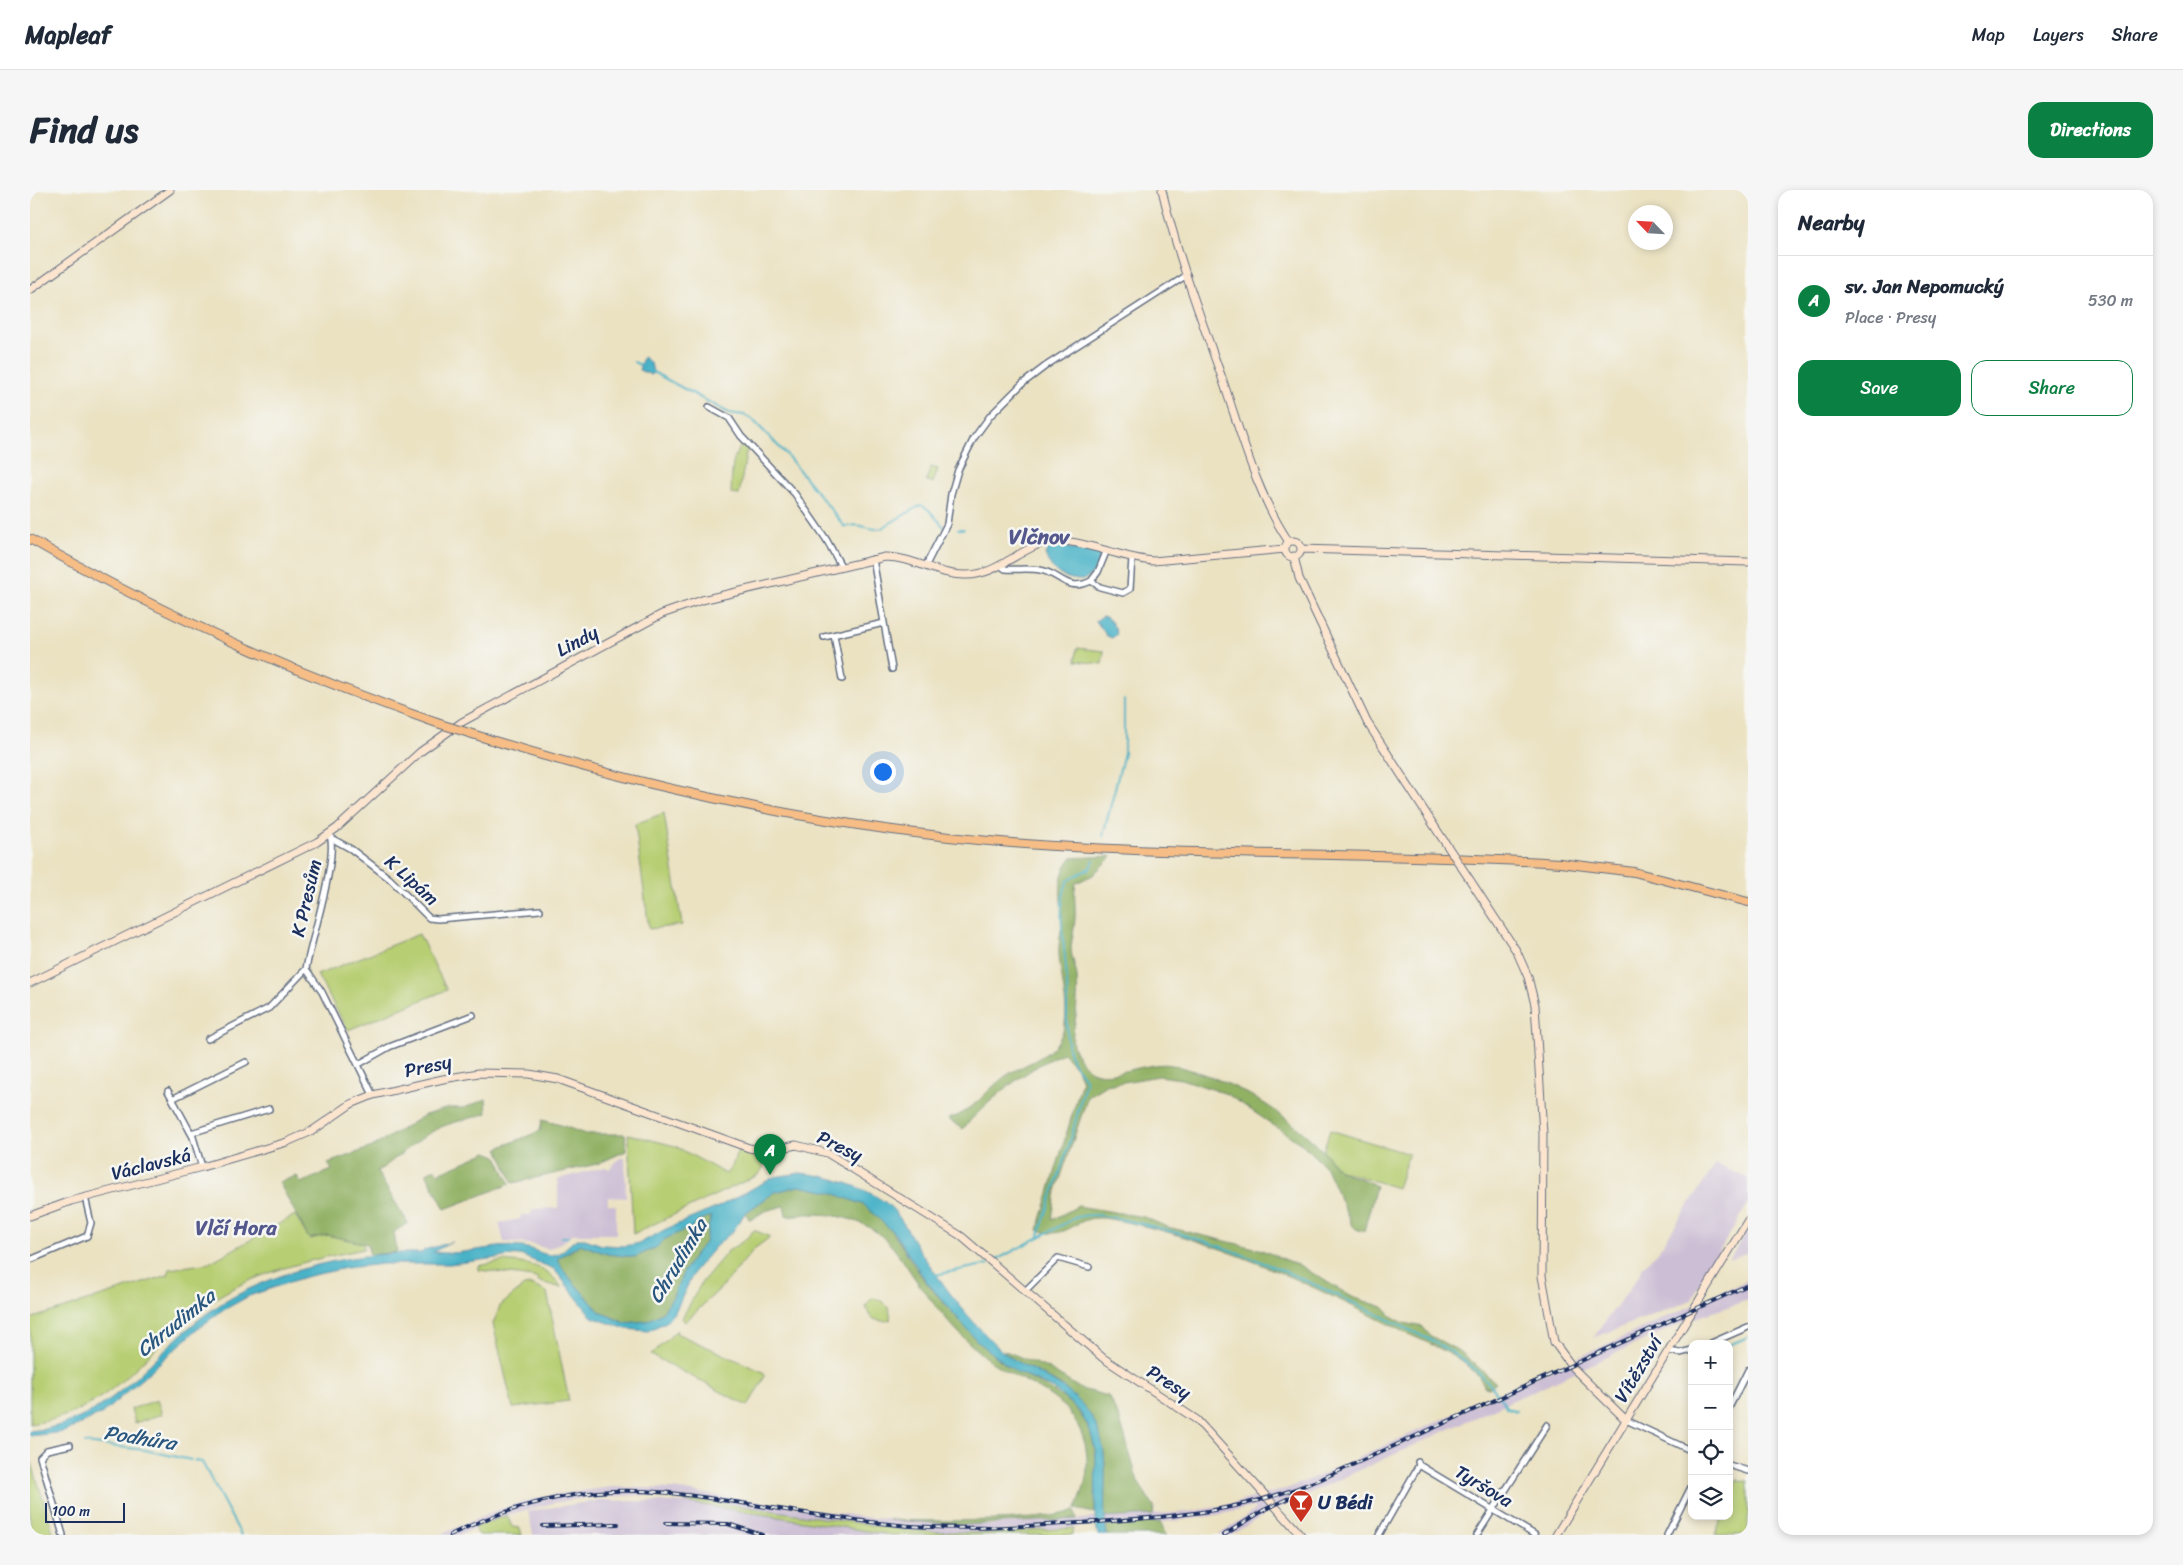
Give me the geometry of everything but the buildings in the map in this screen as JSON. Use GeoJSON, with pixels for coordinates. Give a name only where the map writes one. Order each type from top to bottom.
{"type":"FeatureCollection","features":[{"type":"Feature","properties":{"kind":"main road"},"geometry":{"type":"LineString","coordinates":[[30,539],[123,590],[240,645],[349,690],[437,723],[562,762],[660,787],[783,813],[882,829],[1076,847],[1560,863],[1634,872],[1747,901]]}},
{"type":"Feature","properties":{"kind":"street"},"geometry":{"type":"LineString","coordinates":[[30,290],[170,190]]}},
{"type":"Feature","properties":{"kind":"street"},"geometry":{"type":"LineString","coordinates":[[1162,190],[1171,230],[1253,468],[1271,513],[1289,542]]}},
{"type":"Feature","properties":{"kind":"street"},"geometry":{"type":"LineString","coordinates":[[926,565],[946,527],[951,494],[958,470],[977,434],[995,411],[1026,381],[1047,365],[1187,275]]}},
{"type":"Feature","properties":{"kind":"street"},"geometry":{"type":"LineString","coordinates":[[709,407],[729,418],[741,436],[791,489],[816,523],[841,566]]}},
{"type":"Feature","properties":{"kind":"street","name":"Lindy"},"geometry":{"type":"LineString","coordinates":[[30,983],[330,836],[434,742],[477,713],[628,632],[687,604],[873,559],[900,558],[968,576],[982,573],[1038,545],[1053,541],[1071,542],[1132,558],[1167,561],[1285,550]]}},
{"type":"Feature","properties":{"kind":"street"},"geometry":{"type":"LineString","coordinates":[[1289,542],[1296,541],[1301,549]]}},
{"type":"Feature","properties":{"kind":"street"},"geometry":{"type":"LineString","coordinates":[[1289,542],[1285,550],[1288,555],[1294,556],[1299,554],[1301,549]]}},
{"type":"Feature","properties":{"kind":"street"},"geometry":{"type":"LineString","coordinates":[[1301,549],[1422,551],[1603,560],[1748,562]]}},
{"type":"Feature","properties":{"kind":"street"},"geometry":{"type":"LineString","coordinates":[[1000,565],[1005,569],[1040,570],[1068,583],[1082,584],[1091,581],[1098,572],[1106,552]]}},
{"type":"Feature","properties":{"kind":"street"},"geometry":{"type":"LineString","coordinates":[[1294,556],[1299,578],[1367,722],[1517,952],[1533,996],[1544,1134],[1543,1285],[1555,1345],[1583,1378],[1626,1420],[1688,1449]]}},
{"type":"Feature","properties":{"kind":"street"},"geometry":{"type":"LineString","coordinates":[[1091,581],[1103,588],[1120,593],[1127,592],[1130,588],[1132,558]]}},
{"type":"Feature","properties":{"kind":"street"},"geometry":{"type":"LineString","coordinates":[[873,559],[892,669]]}},
{"type":"Feature","properties":{"kind":"street"},"geometry":{"type":"LineString","coordinates":[[824,637],[884,623]]}},
{"type":"Feature","properties":{"kind":"street"},"geometry":{"type":"LineString","coordinates":[[834,635],[842,679]]}},
{"type":"Feature","properties":{"kind":"street","name":"K Lipám"},"geometry":{"type":"LineString","coordinates":[[330,836],[379,869],[429,918],[438,919],[540,910]]}},
{"type":"Feature","properties":{"kind":"street","name":"K Presům"},"geometry":{"type":"LineString","coordinates":[[306,970],[329,869],[330,836]]}},
{"type":"Feature","properties":{"kind":"street"},"geometry":{"type":"LineString","coordinates":[[208,1039],[269,1008],[306,970],[322,992],[373,1095]]}},
{"type":"Feature","properties":{"kind":"street"},"geometry":{"type":"LineString","coordinates":[[359,1064],[389,1046],[472,1015]]}},
{"type":"Feature","properties":{"kind":"street"},"geometry":{"type":"LineString","coordinates":[[172,1099],[246,1062]]}},
{"type":"Feature","properties":{"kind":"street","name":"Presy"},"geometry":{"type":"LineString","coordinates":[[281,1144],[312,1131],[351,1104],[373,1095],[463,1075],[494,1072],[529,1074],[573,1084],[750,1148],[769,1151],[796,1146],[815,1149],[838,1160],[961,1236],[1103,1358],[1196,1420],[1224,1448],[1302,1535]]}},
{"type":"Feature","properties":{"kind":"street"},"geometry":{"type":"LineString","coordinates":[[168,1091],[192,1134],[202,1167]]}},
{"type":"Feature","properties":{"kind":"street","name":"Václavská"},"geometry":{"type":"LineString","coordinates":[[192,1134],[269,1109]]}},
{"type":"Feature","properties":{"kind":"street","name":"Václavská"},"geometry":{"type":"LineString","coordinates":[[30,1216],[85,1197],[202,1167],[281,1144]]}},
{"type":"Feature","properties":{"kind":"street"},"geometry":{"type":"LineString","coordinates":[[30,1260],[87,1236],[91,1223],[85,1197]]}},
{"type":"Feature","properties":{"kind":"street","name":"Vítězství"},"geometry":{"type":"LineString","coordinates":[[1556,1535],[1748,1220]]}},
{"type":"Feature","properties":{"kind":"street"},"geometry":{"type":"LineString","coordinates":[[1025,1291],[1057,1259],[1062,1258],[1089,1267]]}},
{"type":"Feature","properties":{"kind":"street"},"geometry":{"type":"LineString","coordinates":[[1718,1340],[1748,1327]]}},
{"type":"Feature","properties":{"kind":"street"},"geometry":{"type":"LineString","coordinates":[[1668,1351],[1688,1351]]}},
{"type":"Feature","properties":{"kind":"street"},"geometry":{"type":"LineString","coordinates":[[1733,1400],[1748,1370]]}},
{"type":"Feature","properties":{"kind":"street"},"geometry":{"type":"LineString","coordinates":[[1477,1535],[1547,1426]]}},
{"type":"Feature","properties":{"kind":"street"},"geometry":{"type":"LineString","coordinates":[[64,1535],[40,1456],[47,1450],[70,1445]]}},
{"type":"Feature","properties":{"kind":"street","name":"Tyršova"},"geometry":{"type":"LineString","coordinates":[[1379,1535],[1419,1464],[1535,1535]]}},
{"type":"Feature","properties":{"kind":"street"},"geometry":{"type":"LineString","coordinates":[[1733,1466],[1748,1471]]}},
{"type":"Feature","properties":{"kind":"street"},"geometry":{"type":"LineString","coordinates":[[1667,1535],[1688,1493]]}},
{"type":"Feature","properties":{"kind":"shaded area"},"geometry":{"type":"Polygon","coordinates":[[[620,1158],[625,1158],[626,1198],[608,1197],[608,1205],[615,1205],[616,1207],[616,1234],[572,1234],[566,1240],[549,1249],[530,1244],[504,1242],[499,1223],[520,1219],[521,1215],[530,1215],[533,1209],[558,1208],[558,1179],[605,1167],[609,1169],[620,1158]]]}},
{"type":"Feature","properties":{"kind":"shaded area"},"geometry":{"type":"Polygon","coordinates":[[[1716,1164],[1748,1178],[1748,1204],[1700,1283],[1692,1300],[1593,1338],[1640,1274],[1643,1266],[1657,1253],[1716,1164]]]}},
{"type":"Feature","properties":{"kind":"shaded area"},"geometry":{"type":"Polygon","coordinates":[[[1748,1229],[1748,1252],[1729,1260],[1748,1229]]]}},
{"type":"Feature","properties":{"kind":"shaded area"},"geometry":{"type":"Polygon","coordinates":[[[1748,1280],[1748,1300],[1684,1322],[1301,1497],[1266,1514],[1231,1535],[1219,1535],[1255,1510],[1254,1507],[1212,1516],[1165,1522],[964,1533],[888,1528],[692,1499],[641,1495],[583,1498],[553,1503],[507,1515],[459,1535],[440,1535],[489,1513],[522,1502],[551,1495],[612,1487],[673,1489],[863,1517],[938,1524],[990,1525],[1187,1512],[1223,1506],[1289,1488],[1318,1476],[1748,1280]]]}},
{"type":"Feature","properties":{"kind":"shaded area"},"geometry":{"type":"Polygon","coordinates":[[[603,1500],[690,1503],[891,1535],[533,1535],[528,1511],[603,1500]]]}},
{"type":"Feature","properties":{"kind":"green space"},"geometry":{"type":"Polygon","coordinates":[[[744,444],[747,448],[739,495],[731,494],[734,460],[739,448],[744,444]]]}},
{"type":"Feature","properties":{"kind":"green space"},"geometry":{"type":"Polygon","coordinates":[[[931,467],[938,469],[933,483],[926,480],[931,467]]]}},
{"type":"Feature","properties":{"kind":"green space"},"geometry":{"type":"Polygon","coordinates":[[[1077,648],[1104,651],[1102,664],[1076,661],[1077,648]]]}},
{"type":"Feature","properties":{"kind":"green space"},"geometry":{"type":"Polygon","coordinates":[[[664,813],[682,925],[649,929],[635,824],[664,813]]]}},
{"type":"Feature","properties":{"kind":"green space"},"geometry":{"type":"Polygon","coordinates":[[[1112,856],[1093,875],[1076,883],[1075,887],[1075,921],[1071,947],[1077,977],[1077,991],[1073,1045],[1082,1062],[1090,1070],[1097,1073],[1107,1074],[1163,1064],[1215,1078],[1253,1096],[1288,1120],[1323,1151],[1339,1170],[1376,1186],[1364,1231],[1357,1230],[1351,1224],[1326,1168],[1303,1145],[1227,1094],[1181,1079],[1159,1076],[1106,1085],[1088,1096],[1056,1191],[1052,1220],[1078,1206],[1144,1217],[1167,1227],[1259,1249],[1299,1265],[1352,1297],[1383,1307],[1391,1316],[1404,1323],[1423,1327],[1429,1335],[1461,1352],[1496,1383],[1489,1388],[1485,1387],[1471,1369],[1449,1353],[1332,1296],[1260,1264],[1186,1237],[1148,1227],[1100,1218],[1085,1221],[1061,1232],[1050,1233],[1038,1230],[1082,1081],[1077,1069],[1064,1053],[1038,1066],[1010,1085],[983,1108],[963,1129],[948,1119],[970,1108],[1003,1078],[1046,1054],[1057,1043],[1062,1033],[1066,1011],[1059,950],[1062,924],[1060,888],[1063,873],[1071,858],[1112,856]]]}},
{"type":"Feature","properties":{"kind":"green space"},"geometry":{"type":"Polygon","coordinates":[[[419,934],[447,990],[348,1030],[317,975],[419,934]]]}},
{"type":"Feature","properties":{"kind":"green space"},"geometry":{"type":"Polygon","coordinates":[[[486,1099],[487,1113],[435,1130],[420,1139],[377,1172],[408,1223],[394,1232],[397,1252],[370,1255],[367,1244],[327,1235],[309,1239],[279,1182],[297,1176],[300,1183],[332,1170],[328,1163],[372,1147],[425,1115],[448,1108],[464,1108],[486,1099]]]}},
{"type":"Feature","properties":{"kind":"green space"},"geometry":{"type":"Polygon","coordinates":[[[542,1120],[585,1134],[625,1134],[626,1151],[597,1164],[513,1183],[498,1148],[540,1131],[542,1120]]]}},
{"type":"Feature","properties":{"kind":"green space"},"geometry":{"type":"Polygon","coordinates":[[[1330,1130],[1409,1154],[1397,1188],[1339,1170],[1323,1151],[1330,1130]]]}},
{"type":"Feature","properties":{"kind":"green space"},"geometry":{"type":"Polygon","coordinates":[[[628,1134],[675,1146],[726,1174],[732,1166],[738,1150],[765,1161],[758,1175],[633,1234],[628,1134]]]}},
{"type":"Feature","properties":{"kind":"green space"},"geometry":{"type":"Polygon","coordinates":[[[487,1152],[497,1156],[510,1184],[445,1209],[426,1173],[435,1169],[439,1173],[487,1152]]]}},
{"type":"Feature","properties":{"kind":"green space"},"geometry":{"type":"Polygon","coordinates":[[[799,1186],[849,1198],[874,1212],[891,1231],[926,1282],[984,1346],[1005,1364],[1058,1394],[1080,1414],[1088,1427],[1095,1448],[1095,1513],[1075,1509],[1086,1478],[1087,1457],[1078,1426],[1069,1413],[1046,1393],[991,1362],[971,1345],[943,1315],[894,1249],[880,1235],[865,1225],[843,1217],[819,1214],[789,1216],[786,1215],[784,1206],[765,1211],[750,1220],[745,1213],[775,1192],[799,1186]]]}},
{"type":"Feature","properties":{"kind":"green space"},"geometry":{"type":"Polygon","coordinates":[[[295,1215],[309,1239],[327,1235],[363,1243],[364,1249],[287,1267],[250,1280],[216,1298],[192,1315],[110,1391],[87,1406],[61,1417],[30,1424],[30,1319],[168,1275],[170,1269],[209,1263],[295,1215]]]}},
{"type":"Feature","properties":{"kind":"green space"},"geometry":{"type":"Polygon","coordinates":[[[711,1215],[705,1243],[684,1271],[673,1297],[662,1313],[647,1321],[625,1323],[600,1312],[566,1274],[557,1259],[557,1257],[570,1252],[580,1244],[607,1254],[635,1257],[657,1247],[665,1239],[711,1215]]]}},
{"type":"Feature","properties":{"kind":"green space"},"geometry":{"type":"Polygon","coordinates":[[[754,1230],[770,1237],[754,1249],[725,1284],[685,1322],[682,1318],[702,1282],[728,1251],[745,1240],[754,1230]]]}},
{"type":"Feature","properties":{"kind":"green space"},"geometry":{"type":"Polygon","coordinates":[[[502,1261],[529,1265],[543,1270],[550,1274],[562,1288],[537,1281],[538,1279],[533,1277],[479,1270],[479,1266],[502,1261]]]}},
{"type":"Feature","properties":{"kind":"green space"},"geometry":{"type":"Polygon","coordinates":[[[531,1285],[547,1292],[569,1401],[513,1408],[493,1324],[500,1306],[524,1286],[531,1285]]]}},
{"type":"Feature","properties":{"kind":"green space"},"geometry":{"type":"Polygon","coordinates":[[[872,1298],[886,1305],[890,1312],[890,1320],[881,1321],[871,1317],[866,1306],[872,1298]]]}},
{"type":"Feature","properties":{"kind":"green space"},"geometry":{"type":"Polygon","coordinates":[[[677,1330],[676,1333],[763,1372],[765,1376],[748,1406],[651,1355],[677,1330]]]}},
{"type":"Feature","properties":{"kind":"green space"},"geometry":{"type":"Polygon","coordinates":[[[1003,1350],[1047,1368],[1081,1389],[1108,1396],[1120,1420],[1138,1482],[1154,1507],[1153,1515],[1104,1518],[1105,1464],[1103,1446],[1064,1387],[1008,1356],[1003,1350]]]}},
{"type":"Feature","properties":{"kind":"green space"},"geometry":{"type":"Polygon","coordinates":[[[157,1400],[162,1414],[135,1423],[131,1409],[157,1400]]]}},
{"type":"Feature","properties":{"kind":"green space"},"geometry":{"type":"Polygon","coordinates":[[[30,1457],[54,1535],[30,1535],[30,1457]]]}},
{"type":"Feature","properties":{"kind":"green space"},"geometry":{"type":"Polygon","coordinates":[[[1737,1480],[1748,1481],[1748,1535],[1715,1535],[1721,1520],[1733,1520],[1733,1490],[1737,1480]]]}},
{"type":"Feature","properties":{"kind":"green space"},"geometry":{"type":"Polygon","coordinates":[[[692,1499],[912,1531],[991,1533],[1074,1528],[1072,1535],[891,1535],[685,1502],[692,1499]]]}},
{"type":"Feature","properties":{"kind":"green space"},"geometry":{"type":"Polygon","coordinates":[[[1074,1510],[1077,1519],[964,1525],[889,1520],[956,1521],[1015,1519],[1062,1514],[1074,1510]]]}},
{"type":"Feature","properties":{"kind":"green space"},"geometry":{"type":"Polygon","coordinates":[[[507,1515],[512,1527],[520,1528],[522,1535],[479,1535],[474,1528],[507,1515]]]}},
{"type":"Feature","properties":{"kind":"green space"},"geometry":{"type":"Polygon","coordinates":[[[1160,1522],[1166,1535],[1107,1535],[1105,1526],[1160,1522]]]}},
{"type":"Feature","properties":{"kind":"water"},"geometry":{"type":"Polygon","coordinates":[[[643,357],[651,363],[653,372],[651,375],[639,370],[643,357]]]}},
{"type":"Feature","properties":{"kind":"water"},"geometry":{"type":"Polygon","coordinates":[[[1060,546],[1100,554],[1100,562],[1093,572],[1083,580],[1064,577],[1055,571],[1045,554],[1049,548],[1060,546]]]}},
{"type":"Feature","properties":{"kind":"water"},"geometry":{"type":"Polygon","coordinates":[[[1102,616],[1110,620],[1115,628],[1117,634],[1112,638],[1107,636],[1096,621],[1102,616]]]}},
{"type":"Feature","properties":{"kind":"water"},"geometry":{"type":"Polygon","coordinates":[[[800,1173],[822,1176],[855,1186],[885,1202],[900,1218],[920,1251],[950,1293],[992,1342],[1006,1355],[1058,1384],[1079,1401],[1095,1423],[1103,1450],[1107,1535],[1098,1535],[1095,1519],[1096,1451],[1089,1428],[1079,1411],[1054,1389],[1015,1371],[977,1341],[926,1281],[895,1234],[864,1205],[830,1192],[799,1186],[775,1192],[745,1213],[733,1231],[716,1246],[695,1270],[676,1310],[666,1322],[648,1331],[626,1329],[592,1317],[554,1269],[520,1255],[450,1264],[383,1264],[346,1268],[305,1277],[249,1296],[220,1312],[199,1328],[103,1413],[64,1432],[30,1436],[30,1431],[57,1426],[81,1417],[102,1405],[122,1390],[197,1321],[246,1290],[274,1278],[334,1261],[393,1253],[422,1253],[424,1250],[452,1242],[433,1252],[455,1253],[511,1246],[552,1255],[560,1252],[577,1239],[585,1239],[602,1245],[625,1246],[640,1243],[666,1229],[716,1208],[774,1177],[800,1173]],[[711,1216],[698,1221],[694,1226],[665,1239],[657,1247],[635,1257],[607,1254],[580,1244],[557,1259],[566,1274],[600,1312],[625,1323],[647,1321],[662,1313],[673,1297],[684,1271],[705,1243],[711,1216]]]}},
{"type":"Feature","properties":{"kind":"waterway"},"geometry":{"type":"LineString","coordinates":[[634,362],[640,365]]}},
{"type":"Feature","properties":{"kind":"waterway"},"geometry":{"type":"LineString","coordinates":[[651,371],[729,413],[744,415],[752,419],[786,454],[845,527],[856,525],[880,529],[921,505],[928,509],[944,527]]}},
{"type":"Feature","properties":{"kind":"waterway"},"geometry":{"type":"LineString","coordinates":[[958,529],[964,529]]}},
{"type":"Feature","properties":{"kind":"waterway"},"geometry":{"type":"LineString","coordinates":[[1103,836],[1124,753],[1124,700]]}},
{"type":"Feature","properties":{"kind":"waterway"},"geometry":{"type":"LineString","coordinates":[[1039,1235],[1071,1138],[1086,1080],[1071,1058],[1068,1042],[1067,984],[1062,932],[1062,904],[1068,880],[1090,868],[1094,860]]}},
{"type":"Feature","properties":{"kind":"waterway"},"geometry":{"type":"LineString","coordinates":[[998,1259],[1077,1217],[1097,1215],[1170,1231],[1247,1256],[1284,1271],[1432,1341],[1454,1353],[1474,1368],[1491,1386],[1506,1407],[1516,1411]]}},
{"type":"Feature","properties":{"kind":"waterway"},"geometry":{"type":"LineString","coordinates":[[561,1237],[568,1237]]}},
{"type":"Feature","properties":{"kind":"waterway"},"geometry":{"type":"LineString","coordinates":[[935,1275],[989,1264]]}},
{"type":"Feature","properties":{"kind":"waterway"},"geometry":{"type":"LineString","coordinates":[[1733,1343],[1748,1337]]}},
{"type":"Feature","properties":{"kind":"waterway","name":"Podhůra"},"geometry":{"type":"LineString","coordinates":[[85,1443],[145,1450],[191,1460]]}},
{"type":"Feature","properties":{"kind":"waterway","name":"Podhůra"},"geometry":{"type":"LineString","coordinates":[[195,1461],[202,1462],[241,1535]]}},
{"type":"Feature","properties":{"kind":"railway"},"geometry":{"type":"LineString","coordinates":[[450,1535],[489,1518],[529,1505],[570,1496],[612,1491],[674,1494],[851,1520],[961,1528],[1113,1521],[1173,1516],[1230,1507],[1259,1500],[1319,1480],[1748,1285]]}},
{"type":"Feature","properties":{"kind":"railway"},"geometry":{"type":"LineString","coordinates":[[1224,1535],[1264,1510],[1291,1497]]}},
{"type":"Feature","properties":{"kind":"railway"},"geometry":{"type":"LineString","coordinates":[[666,1523],[728,1524],[762,1535]]}},
{"type":"Feature","properties":{"kind":"railway"},"geometry":{"type":"LineString","coordinates":[[543,1526],[618,1524]]}},
{"type":"Feature","properties":{"kind":"place","name":"sv. Jan Nepomucký"},"geometry":{"type":"Point","coordinates":[770,1175]}},
{"type":"Feature","properties":{"kind":"place","name":"U Bédi"},"geometry":{"type":"Point","coordinates":[1301,1523]}},
{"type":"Feature","properties":{"kind":"district","name":"Vlčnov"},"geometry":{"type":"Point","coordinates":[1039,537]}},
{"type":"Feature","properties":{"kind":"district","name":"Vlčí Hora"},"geometry":{"type":"Point","coordinates":[236,1228]}},
{"type":"Feature","properties":{"kind":"water label","name":"Chrudimka"},"geometry":{"type":"Point","coordinates":[678,1261]}},
{"type":"Feature","properties":{"kind":"water label","name":"Chrudimka"},"geometry":{"type":"Point","coordinates":[176,1323]}}]}
